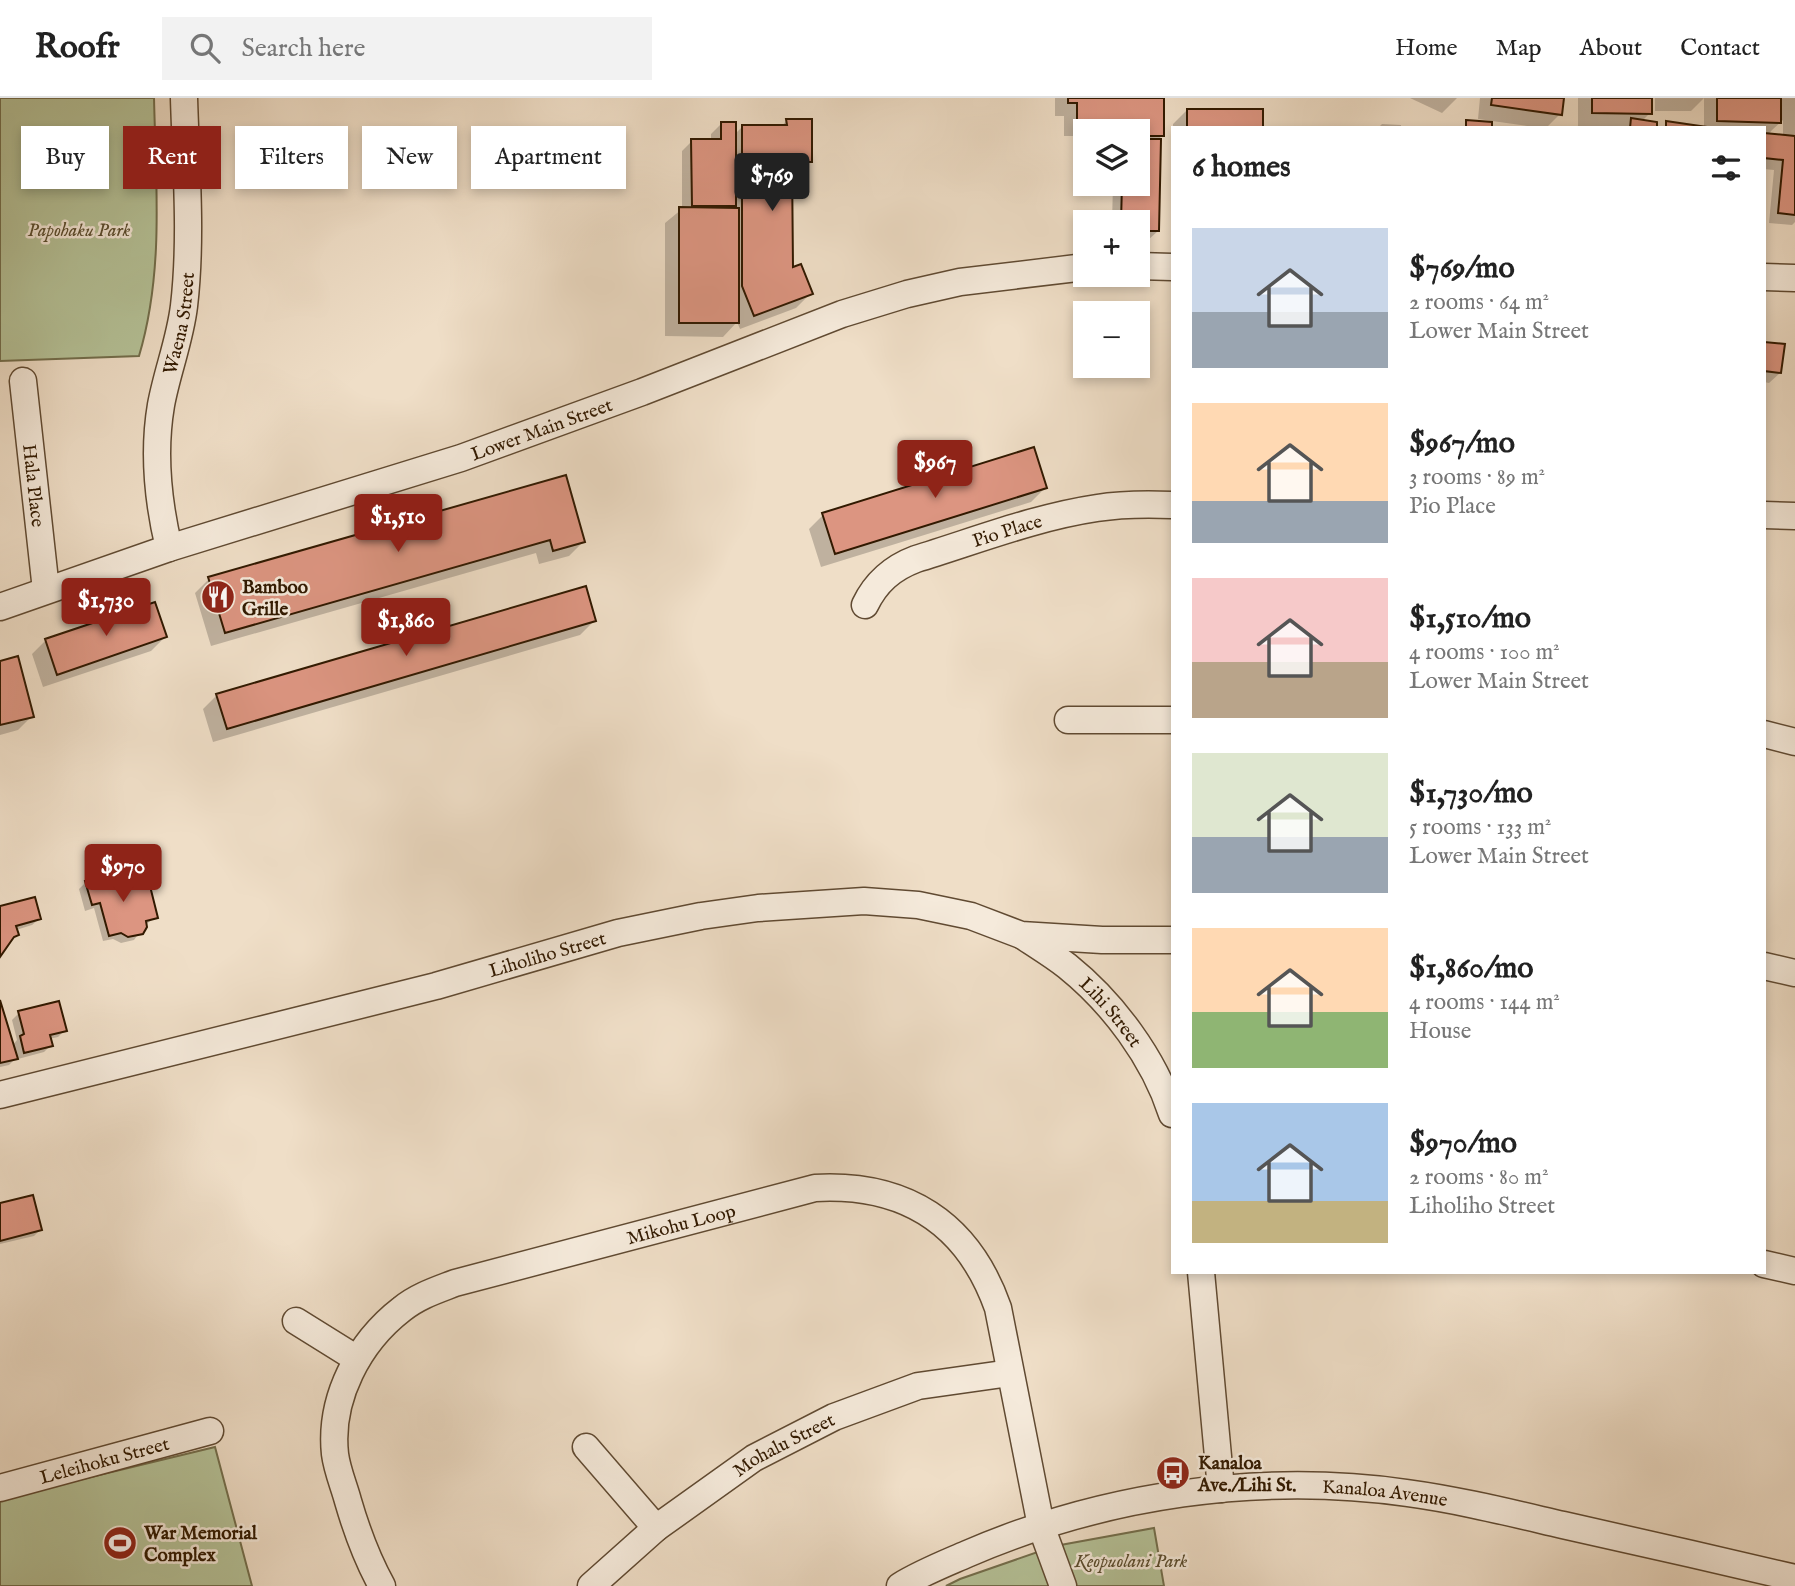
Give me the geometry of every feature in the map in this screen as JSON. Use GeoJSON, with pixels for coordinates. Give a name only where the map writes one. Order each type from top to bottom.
{"type":"FeatureCollection","features":[{"type":"Feature","properties":{"kind":"street","name":"Waena Street"},"geometry":{"type":"LineString","coordinates":[[169,548],[162,518],[157,441],[161,404],[184,307],[188,250],[184,98]]}},
{"type":"Feature","properties":{"kind":"street"},"geometry":{"type":"LineString","coordinates":[[1150,267],[1171,267]]}},
{"type":"Feature","properties":{"kind":"street","name":"Lower Main Street"},"geometry":{"type":"LineString","coordinates":[[0,607],[169,548],[461,458],[855,310],[960,282],[1073,268]]}},
{"type":"Feature","properties":{"kind":"street"},"geometry":{"type":"LineString","coordinates":[[1766,277],[1795,278]]}},
{"type":"Feature","properties":{"kind":"street","name":"Hala Place"},"geometry":{"type":"LineString","coordinates":[[23,381],[46,590]]}},
{"type":"Feature","properties":{"kind":"street","name":"Pio Place"},"geometry":{"type":"LineString","coordinates":[[865,605],[870,594],[885,576],[916,559],[1062,514],[1099,507],[1171,505]]}},
{"type":"Feature","properties":{"kind":"street"},"geometry":{"type":"LineString","coordinates":[[1766,515],[1795,516]]}},
{"type":"Feature","properties":{"kind":"street"},"geometry":{"type":"LineString","coordinates":[[1068,720],[1171,720]]}},
{"type":"Feature","properties":{"kind":"street"},"geometry":{"type":"LineString","coordinates":[[1766,735],[1795,742]]}},
{"type":"Feature","properties":{"kind":"street","name":"Liholiho Street"},"geometry":{"type":"LineString","coordinates":[[0,1095],[436,986],[618,933],[701,916],[758,908],[864,901],[918,905],[971,916],[1021,934],[1102,940],[1171,940]]}},
{"type":"Feature","properties":{"kind":"street","name":"Lihi Street"},"geometry":{"type":"LineString","coordinates":[[1021,934],[1068,967],[1108,1006],[1142,1051],[1171,1111]]}},
{"type":"Feature","properties":{"kind":"street"},"geometry":{"type":"LineString","coordinates":[[1086,984],[1102,940]]}},
{"type":"Feature","properties":{"kind":"street"},"geometry":{"type":"LineString","coordinates":[[1766,966],[1795,973]]}},
{"type":"Feature","properties":{"kind":"street","name":"Mikohu Loop"},"geometry":{"type":"LineString","coordinates":[[382,1586],[369,1563],[357,1532],[335,1455],[341,1398],[350,1372],[383,1325],[404,1307],[429,1293],[456,1283],[815,1188],[841,1187],[868,1189],[906,1201],[940,1221],[960,1239],[989,1283],[998,1308],[1041,1527],[1063,1586]]}},
{"type":"Feature","properties":{"kind":"street"},"geometry":{"type":"LineString","coordinates":[[1766,1264],[1795,1271]]}},
{"type":"Feature","properties":{"kind":"street"},"geometry":{"type":"LineString","coordinates":[[1201,1274],[1221,1489]]}},
{"type":"Feature","properties":{"kind":"street"},"geometry":{"type":"LineString","coordinates":[[296,1321],[358,1359]]}},
{"type":"Feature","properties":{"kind":"street","name":"Mohalu Street"},"geometry":{"type":"LineString","coordinates":[[591,1586],[656,1528],[754,1458],[834,1417],[918,1386],[1010,1373]]}},
{"type":"Feature","properties":{"kind":"street","name":"Leleihoku Street"},"geometry":{"type":"LineString","coordinates":[[0,1488],[210,1431]]}},
{"type":"Feature","properties":{"kind":"street"},"geometry":{"type":"LineString","coordinates":[[586,1447],[656,1528]]}},
{"type":"Feature","properties":{"kind":"street","name":"Kanaloa Avenue"},"geometry":{"type":"LineString","coordinates":[[900,1586],[1008,1536],[1105,1507],[1221,1489],[1306,1485],[1407,1493],[1506,1512],[1795,1578]]}},
{"type":"Feature","properties":{"kind":"green space","name":"Papohaku Park"},"geometry":{"type":"Polygon","coordinates":[[[0,98],[154,98],[155,126],[123,126],[123,189],[157,189],[152,292],[139,356],[0,361],[0,98]]]}},
{"type":"Feature","properties":{"kind":"green space","name":"War Memorial Complex"},"geometry":{"type":"Polygon","coordinates":[[[215,1447],[252,1586],[0,1586],[0,1499],[215,1447]]]}},
{"type":"Feature","properties":{"kind":"green space","name":"Keopuolani Park"},"geometry":{"type":"Polygon","coordinates":[[[1154,1528],[1164,1586],[946,1586],[1055,1546],[1154,1528]]]}},
{"type":"Feature","properties":{"kind":"building"},"geometry":{"type":"Polygon","coordinates":[[[1068,98],[1164,98],[1164,136],[1150,136],[1150,119],[1077,119],[1077,103],[1068,103],[1068,98]]]}},
{"type":"Feature","properties":{"kind":"building"},"geometry":{"type":"Polygon","coordinates":[[[1492,98],[1564,98],[1562,115],[1491,105],[1492,98]]]}},
{"type":"Feature","properties":{"kind":"building"},"geometry":{"type":"Polygon","coordinates":[[[1592,98],[1652,98],[1652,114],[1592,113],[1592,98]]]}},
{"type":"Feature","properties":{"kind":"building"},"geometry":{"type":"Polygon","coordinates":[[[1717,98],[1781,98],[1781,123],[1717,121],[1717,98]]]}},
{"type":"Feature","properties":{"kind":"building"},"geometry":{"type":"Polygon","coordinates":[[[1187,109],[1263,109],[1263,126],[1187,126],[1187,109]]]}},
{"type":"Feature","properties":{"kind":"building"},"geometry":{"type":"Polygon","coordinates":[[[1631,118],[1657,122],[1657,126],[1630,126],[1631,118]]]}},
{"type":"Feature","properties":{"kind":"building"},"geometry":{"type":"Polygon","coordinates":[[[786,119],[812,119],[812,162],[792,162],[793,267],[801,264],[813,294],[754,316],[742,286],[742,125],[787,125],[786,119]]]}},
{"type":"Feature","properties":{"kind":"building"},"geometry":{"type":"Polygon","coordinates":[[[1466,120],[1492,122],[1492,126],[1466,126],[1466,120]]]}},
{"type":"Feature","properties":{"kind":"building"},"geometry":{"type":"Polygon","coordinates":[[[1666,121],[1700,126],[1666,126],[1666,121]]]}},
{"type":"Feature","properties":{"kind":"building"},"geometry":{"type":"Polygon","coordinates":[[[721,122],[736,122],[736,206],[692,206],[691,139],[721,139],[721,122]]]}},
{"type":"Feature","properties":{"kind":"building"},"geometry":{"type":"Polygon","coordinates":[[[1766,133],[1795,136],[1795,215],[1778,213],[1783,160],[1766,158],[1766,133]]]}},
{"type":"Feature","properties":{"kind":"building"},"geometry":{"type":"Polygon","coordinates":[[[1150,139],[1161,139],[1159,231],[1150,231],[1150,210],[1121,210],[1122,196],[1150,196],[1150,139]]]}},
{"type":"Feature","properties":{"kind":"building"},"geometry":{"type":"Polygon","coordinates":[[[679,207],[739,208],[739,323],[679,323],[679,207]]]}},
{"type":"Feature","properties":{"kind":"building"},"geometry":{"type":"Polygon","coordinates":[[[1766,342],[1785,344],[1781,373],[1766,371],[1766,342]]]}},
{"type":"Feature","properties":{"kind":"building"},"geometry":{"type":"Polygon","coordinates":[[[1034,447],[1047,488],[835,554],[822,513],[1034,447]]]}},
{"type":"Feature","properties":{"kind":"building"},"geometry":{"type":"Polygon","coordinates":[[[566,475],[585,542],[553,551],[550,540],[225,633],[208,577],[566,475]]]}},
{"type":"Feature","properties":{"kind":"building"},"geometry":{"type":"Polygon","coordinates":[[[586,586],[596,621],[227,729],[216,694],[586,586]]]}},
{"type":"Feature","properties":{"kind":"building"},"geometry":{"type":"Polygon","coordinates":[[[155,602],[167,637],[57,675],[45,639],[155,602]]]}},
{"type":"Feature","properties":{"kind":"building"},"geometry":{"type":"Polygon","coordinates":[[[18,656],[34,717],[0,725],[0,661],[18,656]]]}},
{"type":"Feature","properties":{"kind":"building"},"geometry":{"type":"Polygon","coordinates":[[[115,873],[118,886],[148,878],[158,918],[146,921],[147,927],[143,934],[128,937],[121,933],[109,936],[100,903],[92,905],[85,881],[115,873]]]}},
{"type":"Feature","properties":{"kind":"building"},"geometry":{"type":"Polygon","coordinates":[[[35,897],[41,919],[16,926],[19,935],[14,937],[0,957],[0,906],[35,897]]]}},
{"type":"Feature","properties":{"kind":"building"},"geometry":{"type":"Polygon","coordinates":[[[0,1000],[18,1059],[0,1063],[0,1000]]]}},
{"type":"Feature","properties":{"kind":"building"},"geometry":{"type":"Polygon","coordinates":[[[59,1001],[67,1031],[50,1035],[53,1046],[24,1053],[20,1036],[24,1034],[18,1011],[59,1001]]]}},
{"type":"Feature","properties":{"kind":"building"},"geometry":{"type":"Polygon","coordinates":[[[33,1195],[42,1230],[0,1241],[0,1203],[33,1195]]]}},
{"type":"Feature","properties":{"kind":"place","name":"Bamboo Grille"},"geometry":{"type":"Point","coordinates":[218,597]}},
{"type":"Feature","properties":{"kind":"place","name":"Kanaloa Ave./Lihi St."},"geometry":{"type":"Point","coordinates":[1173,1473]}},
{"type":"Feature","properties":{"kind":"place","name":"War Memorial Complex"},"geometry":{"type":"Point","coordinates":[120,1543]}}]}
